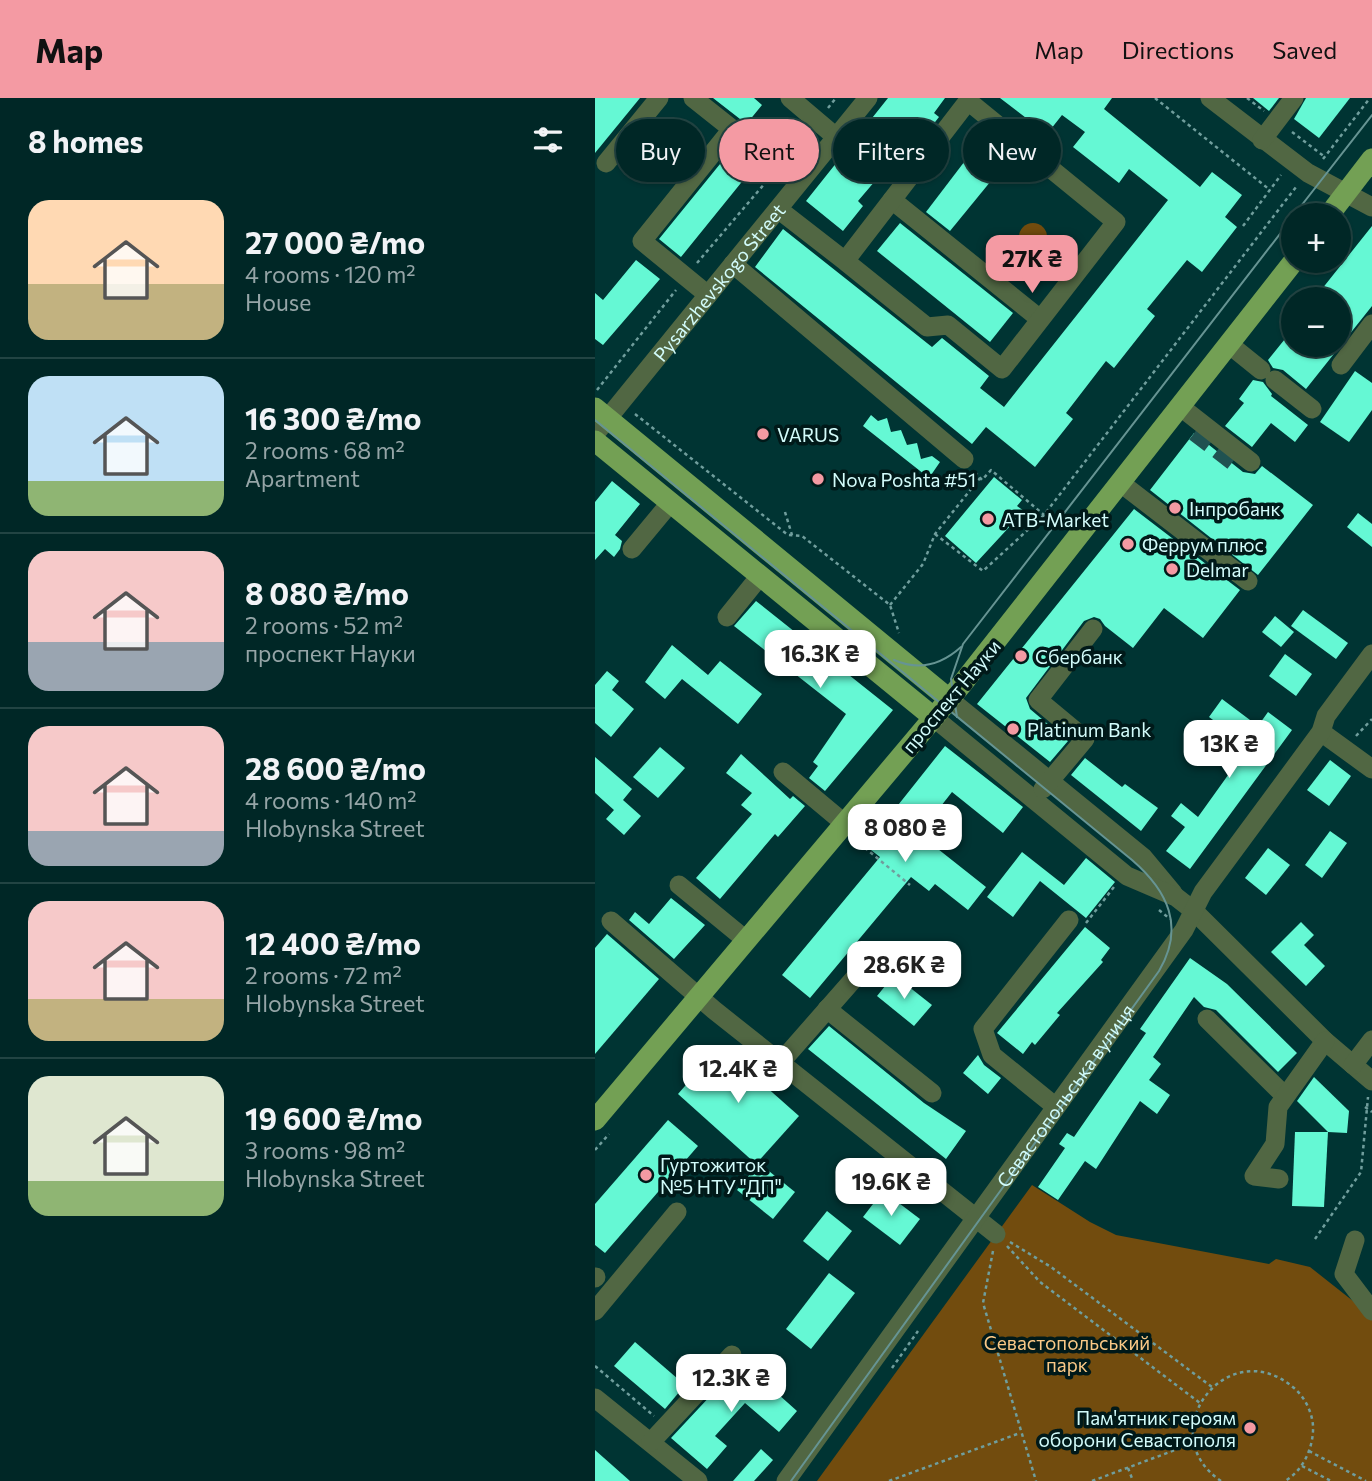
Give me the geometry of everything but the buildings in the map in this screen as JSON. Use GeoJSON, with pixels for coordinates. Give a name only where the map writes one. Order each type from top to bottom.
{"type":"FeatureCollection","features":[{"type":"Feature","properties":{"kind":"main road"},"geometry":{"type":"LineString","coordinates":[[1338,203],[1372,159]]}},
{"type":"Feature","properties":{"kind":"main road","name":"проспект Науки"},"geometry":{"type":"LineString","coordinates":[[595,1120],[949,699],[1122,484],[1285,273]]}},
{"type":"Feature","properties":{"kind":"main road"},"geometry":{"type":"LineString","coordinates":[[599,420],[949,699]]}},
{"type":"Feature","properties":{"kind":"main road"},"geometry":{"type":"LineString","coordinates":[[595,441],[933,717]]}},
{"type":"Feature","properties":{"kind":"street"},"geometry":{"type":"LineString","coordinates":[[606,163],[659,98]]}},
{"type":"Feature","properties":{"kind":"street"},"geometry":{"type":"LineString","coordinates":[[693,98],[732,130],[642,241],[708,295]]}},
{"type":"Feature","properties":{"kind":"street"},"geometry":{"type":"LineString","coordinates":[[790,98],[815,119]]}},
{"type":"Feature","properties":{"kind":"street","name":"Pysarzhevskogo Street"},"geometry":{"type":"LineString","coordinates":[[851,119],[868,98]]}},
{"type":"Feature","properties":{"kind":"street"},"geometry":{"type":"LineString","coordinates":[[1210,98],[1305,176],[1372,207]]}},
{"type":"Feature","properties":{"kind":"street"},"geometry":{"type":"LineString","coordinates":[[1262,140],[1294,98]]}},
{"type":"Feature","properties":{"kind":"street"},"geometry":{"type":"LineString","coordinates":[[778,209],[927,327],[949,325],[1002,369],[1117,222],[968,101],[845,261]]}},
{"type":"Feature","properties":{"kind":"street"},"geometry":{"type":"LineString","coordinates":[[819,123],[833,134]]}},
{"type":"Feature","properties":{"kind":"street","name":"Pysarzhevskogo Street"},"geometry":{"type":"LineString","coordinates":[[599,420],[708,295],[833,142]]}},
{"type":"Feature","properties":{"kind":"street"},"geometry":{"type":"LineString","coordinates":[[892,200],[1040,320]]}},
{"type":"Feature","properties":{"kind":"street"},"geometry":{"type":"LineString","coordinates":[[733,264],[964,459]]}},
{"type":"Feature","properties":{"kind":"street"},"geometry":{"type":"LineString","coordinates":[[1341,365],[1372,324]]}},
{"type":"Feature","properties":{"kind":"street"},"geometry":{"type":"LineString","coordinates":[[1230,345],[1312,409]]}},
{"type":"Feature","properties":{"kind":"street"},"geometry":{"type":"LineString","coordinates":[[1178,412],[1195,432]]}},
{"type":"Feature","properties":{"kind":"street"},"geometry":{"type":"LineString","coordinates":[[1178,412],[1248,468]]}},
{"type":"Feature","properties":{"kind":"street"},"geometry":{"type":"LineString","coordinates":[[1122,484],[1248,581]]}},
{"type":"Feature","properties":{"kind":"street"},"geometry":{"type":"LineString","coordinates":[[632,549],[671,502]]}},
{"type":"Feature","properties":{"kind":"street"},"geometry":{"type":"LineString","coordinates":[[727,618],[760,576]]}},
{"type":"Feature","properties":{"kind":"street"},"geometry":{"type":"LineString","coordinates":[[1034,798],[1085,739],[1038,700],[1093,629]]}},
{"type":"Feature","properties":{"kind":"street","name":"Севастопольська вулиця"},"geometry":{"type":"LineString","coordinates":[[786,1481],[1184,930],[1203,892],[1321,732],[1326,716],[1372,654]]}},
{"type":"Feature","properties":{"kind":"street"},"geometry":{"type":"LineString","coordinates":[[949,699],[1143,857],[1176,897],[1325,1041],[1372,1081]]}},
{"type":"Feature","properties":{"kind":"street"},"geometry":{"type":"LineString","coordinates":[[933,717],[1127,876],[1176,897]]}},
{"type":"Feature","properties":{"kind":"street"},"geometry":{"type":"LineString","coordinates":[[1321,732],[1372,769]]}},
{"type":"Feature","properties":{"kind":"street"},"geometry":{"type":"LineString","coordinates":[[783,772],[842,826]]}},
{"type":"Feature","properties":{"kind":"street"},"geometry":{"type":"LineString","coordinates":[[679,885],[746,940]]}},
{"type":"Feature","properties":{"kind":"street"},"geometry":{"type":"LineString","coordinates":[[1056,1107],[992,1055],[983,1029],[1069,920]]}},
{"type":"Feature","properties":{"kind":"street"},"geometry":{"type":"LineString","coordinates":[[611,921],[698,997],[996,1234]]}},
{"type":"Feature","properties":{"kind":"street"},"geometry":{"type":"LineString","coordinates":[[780,1063],[859,973]]}},
{"type":"Feature","properties":{"kind":"street"},"geometry":{"type":"LineString","coordinates":[[827,1009],[932,1093]]}},
{"type":"Feature","properties":{"kind":"street"},"geometry":{"type":"LineString","coordinates":[[1207,1019],[1285,1096]]}},
{"type":"Feature","properties":{"kind":"street"},"geometry":{"type":"LineString","coordinates":[[1353,1065],[1372,1040]]}},
{"type":"Feature","properties":{"kind":"street"},"geometry":{"type":"LineString","coordinates":[[1279,1179],[1254,1176],[1275,1144],[1278,1107],[1325,1041]]}},
{"type":"Feature","properties":{"kind":"street"},"geometry":{"type":"LineString","coordinates":[[595,1311],[677,1212]]}},
{"type":"Feature","properties":{"kind":"street"},"geometry":{"type":"LineString","coordinates":[[1355,1240],[1344,1273],[1372,1311]]}},
{"type":"Feature","properties":{"kind":"street"},"geometry":{"type":"LineString","coordinates":[[651,1442],[732,1355]]}},
{"type":"Feature","properties":{"kind":"street"},"geometry":{"type":"LineString","coordinates":[[595,1398],[698,1481]]}},
{"type":"Feature","properties":{"kind":"path"},"geometry":{"type":"LineString","coordinates":[[819,119],[836,98]]}},
{"type":"Feature","properties":{"kind":"path"},"geometry":{"type":"LineString","coordinates":[[1155,98],[1271,190]]}},
{"type":"Feature","properties":{"kind":"path"},"geometry":{"type":"LineString","coordinates":[[935,534],[982,571],[1044,515],[1305,176],[1325,157],[1370,98]]}},
{"type":"Feature","properties":{"kind":"path"},"geometry":{"type":"LineString","coordinates":[[1243,226],[1287,167]]}},
{"type":"Feature","properties":{"kind":"path"},"geometry":{"type":"LineString","coordinates":[[595,392],[766,182]]}},
{"type":"Feature","properties":{"kind":"path"},"geometry":{"type":"LineString","coordinates":[[645,422],[792,535],[802,536],[890,605],[899,633]]}},
{"type":"Feature","properties":{"kind":"path"},"geometry":{"type":"LineString","coordinates":[[964,459],[980,478]]}},
{"type":"Feature","properties":{"kind":"path"},"geometry":{"type":"LineString","coordinates":[[890,605],[923,564],[935,534],[980,478],[982,480],[991,470],[1044,515]]}},
{"type":"Feature","properties":{"kind":"path"},"geometry":{"type":"LineString","coordinates":[[785,512],[792,535]]}},
{"type":"Feature","properties":{"kind":"path"},"geometry":{"type":"LineString","coordinates":[[1345,749],[1372,719]]}},
{"type":"Feature","properties":{"kind":"path"},"geometry":{"type":"LineString","coordinates":[[842,826],[911,886]]}},
{"type":"Feature","properties":{"kind":"path"},"geometry":{"type":"LineString","coordinates":[[1069,920],[1086,923],[1120,879]]}},
{"type":"Feature","properties":{"kind":"path"},"geometry":{"type":"LineString","coordinates":[[1315,1240],[1361,1172],[1365,1107],[1372,1081]]}},
{"type":"Feature","properties":{"kind":"path"},"geometry":{"type":"LineString","coordinates":[[1365,1107],[1372,1112]]}},
{"type":"Feature","properties":{"kind":"path"},"geometry":{"type":"LineString","coordinates":[[996,1234],[1051,1267],[1212,1387]]}},
{"type":"Feature","properties":{"kind":"path"},"geometry":{"type":"LineString","coordinates":[[996,1234],[1040,1282],[1200,1403]]}},
{"type":"Feature","properties":{"kind":"path"},"geometry":{"type":"LineString","coordinates":[[996,1234],[983,1303],[1036,1481]]}},
{"type":"Feature","properties":{"kind":"path"},"geometry":{"type":"LineString","coordinates":[[595,1366],[666,1426]]}},
{"type":"Feature","properties":{"kind":"path"},"geometry":{"type":"LineString","coordinates":[[1221,1481],[1202,1462],[1194,1443],[1194,1417],[1212,1387],[1228,1376],[1247,1371],[1267,1372],[1285,1380],[1300,1393],[1310,1409],[1313,1429],[1309,1451],[1302,1466],[1285,1481]]}},
{"type":"Feature","properties":{"kind":"path"},"geometry":{"type":"LineString","coordinates":[[889,1481],[1020,1433]]}},
{"type":"Feature","properties":{"kind":"path"},"geometry":{"type":"LineString","coordinates":[[1092,1481],[1194,1443]]}},
{"type":"Feature","properties":{"kind":"path"},"geometry":{"type":"LineString","coordinates":[[1309,1451],[1366,1481]]}},
{"type":"Feature","properties":{"kind":"path"},"geometry":{"type":"LineString","coordinates":[[1302,1466],[1331,1481]]}},
{"type":"Feature","properties":{"kind":"path"},"geometry":{"type":"LineString","coordinates":[[1128,1468],[1133,1481]]}},
{"type":"Feature","properties":{"kind":"green space"},"geometry":{"type":"Polygon","coordinates":[[[1033,223],[1043,227],[1047,237],[1043,247],[1033,251],[1023,247],[1019,237],[1023,227],[1033,223]]]}},
{"type":"Feature","properties":{"kind":"green space","name":"Севастопольський парк"},"geometry":{"type":"Polygon","coordinates":[[[1032,1185],[1090,1222],[1116,1235],[1269,1264],[1276,1259],[1310,1267],[1372,1316],[1372,1481],[817,1481],[1032,1185]]]}},
{"type":"Feature","properties":{"kind":"tunnel"},"geometry":{"type":"LineString","coordinates":[[1195,432],[1241,467]]}},
{"type":"Feature","properties":{"kind":"tram line"},"geometry":{"type":"LineString","coordinates":[[1303,203],[1372,115]]}},
{"type":"Feature","properties":{"kind":"tram line"},"geometry":{"type":"LineString","coordinates":[[957,717],[951,679],[963,644],[1281,233]]}},
{"type":"Feature","properties":{"kind":"tram line"},"geometry":{"type":"LineString","coordinates":[[595,420],[1132,860],[1155,884],[1169,911],[1171,939],[1159,971],[791,1481]]}},
{"type":"Feature","properties":{"kind":"tram line"},"geometry":{"type":"LineString","coordinates":[[894,660],[912,665],[929,664],[946,658],[961,647]]}},
{"type":"Feature","properties":{"kind":"place","name":"VARUS"},"geometry":{"type":"Point","coordinates":[763,434]}},
{"type":"Feature","properties":{"kind":"place","name":"Nova Poshta #51"},"geometry":{"type":"Point","coordinates":[818,479]}},
{"type":"Feature","properties":{"kind":"place","name":"Інпробанк"},"geometry":{"type":"Point","coordinates":[1175,508]}},
{"type":"Feature","properties":{"kind":"place","name":"ATB-Market"},"geometry":{"type":"Point","coordinates":[988,519]}},
{"type":"Feature","properties":{"kind":"place","name":"Феррум плюс"},"geometry":{"type":"Point","coordinates":[1128,544]}},
{"type":"Feature","properties":{"kind":"place","name":"Delmar"},"geometry":{"type":"Point","coordinates":[1172,569]}},
{"type":"Feature","properties":{"kind":"place","name":"Сбербанк"},"geometry":{"type":"Point","coordinates":[1021,656]}},
{"type":"Feature","properties":{"kind":"place","name":"Platinum Bank"},"geometry":{"type":"Point","coordinates":[1013,729]}},
{"type":"Feature","properties":{"kind":"place","name":"Гуртожиток №5 НТУ \"ДП\""},"geometry":{"type":"Point","coordinates":[646,1175]}},
{"type":"Feature","properties":{"kind":"place","name":"Пам'ятник героям оборони Севастополя"},"geometry":{"type":"Point","coordinates":[1250,1428]}}]}
